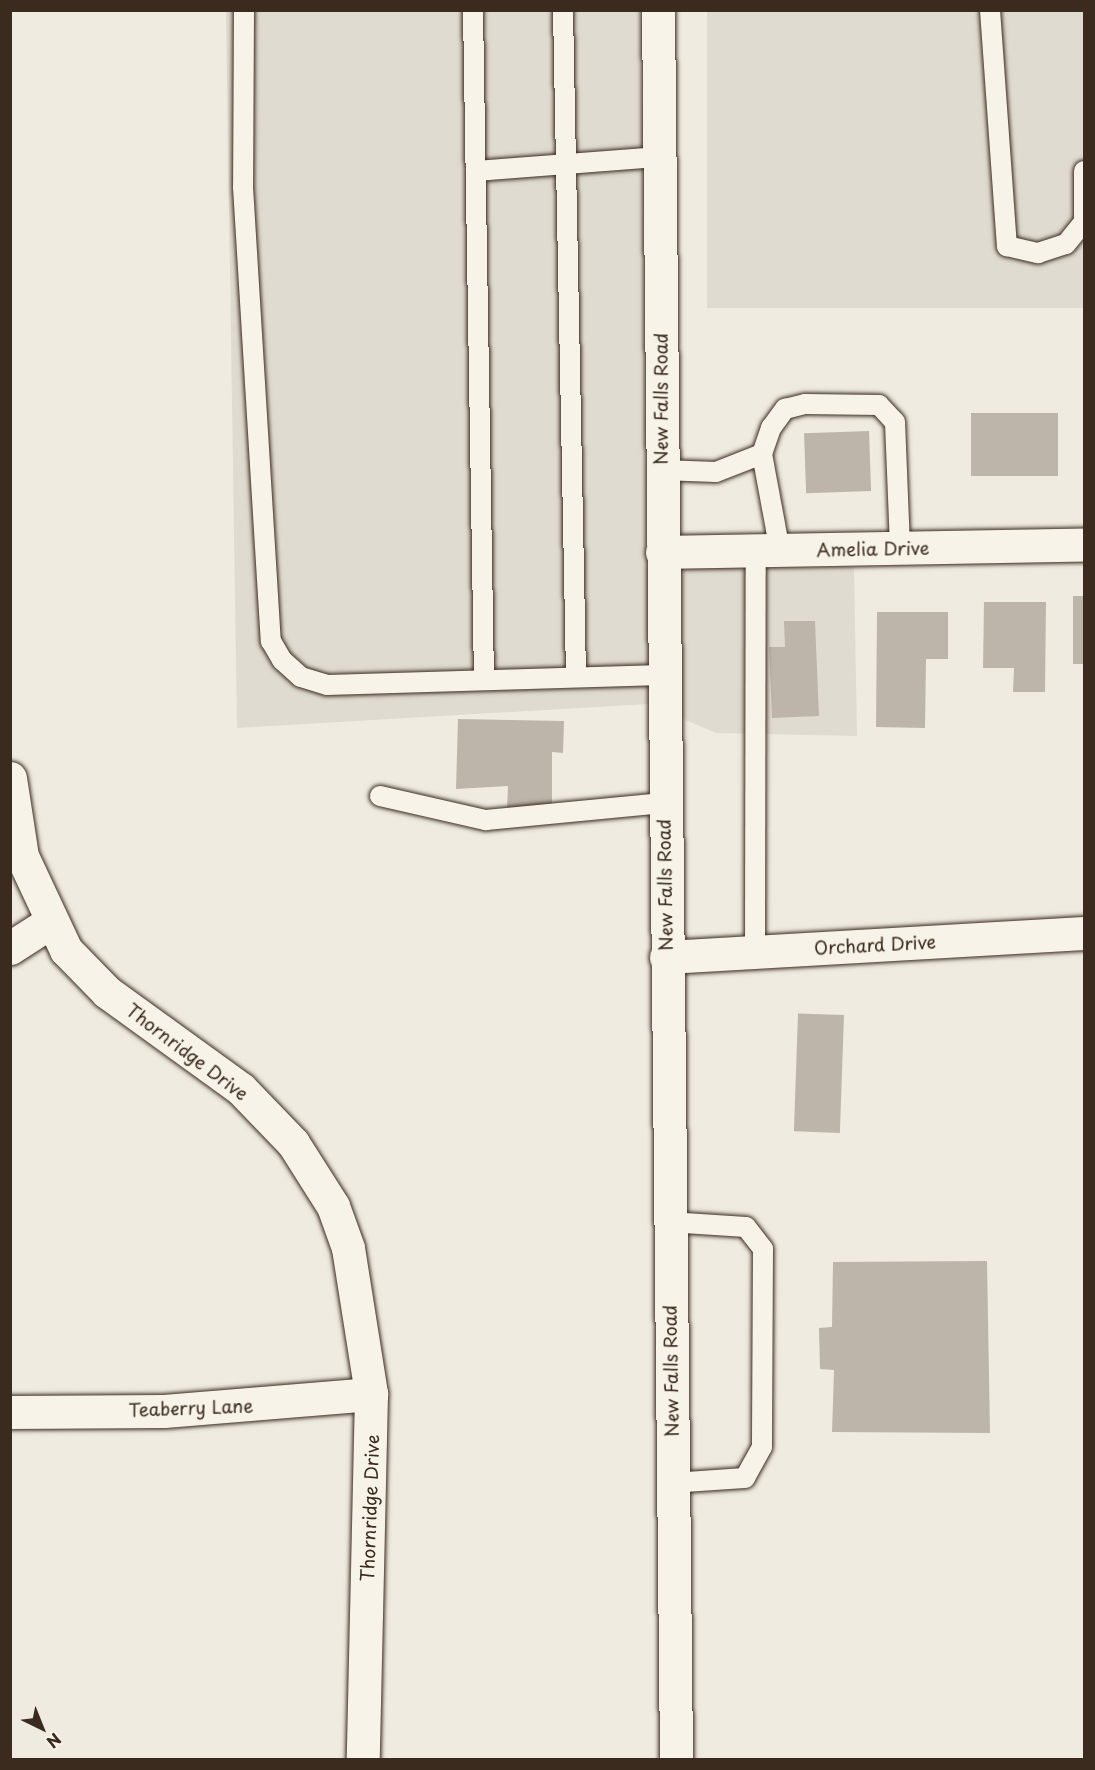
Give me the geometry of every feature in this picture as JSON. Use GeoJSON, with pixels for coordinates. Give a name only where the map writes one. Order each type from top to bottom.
{"type":"FeatureCollection","features":[{"type":"Feature","properties":{"kind":"street","name":"New Falls Road"},"geometry":{"type":"LineString","coordinates":[[658,10],[663,803],[676,1760]]}},
{"type":"Feature","properties":{"kind":"street","name":"Amelia Drive"},"geometry":{"type":"LineString","coordinates":[[662,552],[1084,544]]}},
{"type":"Feature","properties":{"kind":"street","name":"Thornridge Drive"},"geometry":{"type":"LineString","coordinates":[[10,778],[22,856],[49,923],[78,965],[241,1089],[313,1169],[348,1248],[371,1394],[363,1760]]}},
{"type":"Feature","properties":{"kind":"street"},"geometry":{"type":"LineString","coordinates":[[10,948],[49,923]]}},
{"type":"Feature","properties":{"kind":"street","name":"Orchard Drive"},"geometry":{"type":"LineString","coordinates":[[666,957],[1084,933]]}},
{"type":"Feature","properties":{"kind":"street","name":"Teaberry Lane"},"geometry":{"type":"LineString","coordinates":[[10,1412],[187,1410],[371,1394]]}},
{"type":"Feature","properties":{"kind":"lane"},"geometry":{"type":"LineString","coordinates":[[244,10],[243,187],[272,641],[290,669],[317,683],[662,675]]}},
{"type":"Feature","properties":{"kind":"lane"},"geometry":{"type":"LineString","coordinates":[[473,10],[484,678]]}},
{"type":"Feature","properties":{"kind":"lane"},"geometry":{"type":"LineString","coordinates":[[564,10],[564,162],[576,676]]}},
{"type":"Feature","properties":{"kind":"lane"},"geometry":{"type":"LineString","coordinates":[[990,10],[1007,246],[1038,253],[1066,244],[1084,222],[1084,171]]}},
{"type":"Feature","properties":{"kind":"lane"},"geometry":{"type":"LineString","coordinates":[[476,171],[564,162],[659,157]]}},
{"type":"Feature","properties":{"kind":"lane"},"geometry":{"type":"LineString","coordinates":[[755,952],[768,551],[762,454],[771,428],[785,409],[805,404],[879,405],[895,422],[900,549]]}},
{"type":"Feature","properties":{"kind":"lane"},"geometry":{"type":"LineString","coordinates":[[661,470],[716,472],[762,454]]}},
{"type":"Feature","properties":{"kind":"lane"},"geometry":{"type":"LineString","coordinates":[[380,796],[486,820],[663,803]]}},
{"type":"Feature","properties":{"kind":"lane"},"geometry":{"type":"LineString","coordinates":[[669,1222],[746,1227],[763,1249],[762,1447],[745,1478],[672,1483]]}},
{"type":"Feature","properties":{"kind":"shaded area"},"geometry":{"type":"Polygon","coordinates":[[[226,11],[640,11],[647,568],[854,567],[857,736],[716,733],[648,704],[237,728],[226,11]]]}},
{"type":"Feature","properties":{"kind":"shaded area"},"geometry":{"type":"Polygon","coordinates":[[[707,11],[1084,11],[1084,308],[707,308],[707,11]]]}},
{"type":"Feature","properties":{"kind":"building"},"geometry":{"type":"Polygon","coordinates":[[[971,413],[1058,413],[1058,476],[971,476],[971,413]]]}},
{"type":"Feature","properties":{"kind":"building"},"geometry":{"type":"Polygon","coordinates":[[[869,431],[871,491],[806,493],[804,433],[869,431]]]}},
{"type":"Feature","properties":{"kind":"building"},"geometry":{"type":"Polygon","coordinates":[[[1073,596],[1084,596],[1084,664],[1073,664],[1073,596]]]}},
{"type":"Feature","properties":{"kind":"building"},"geometry":{"type":"Polygon","coordinates":[[[984,602],[1046,602],[1045,692],[1013,692],[1014,668],[983,668],[984,602]]]}},
{"type":"Feature","properties":{"kind":"building"},"geometry":{"type":"Polygon","coordinates":[[[877,612],[948,612],[948,659],[926,659],[925,728],[876,727],[877,612]]]}},
{"type":"Feature","properties":{"kind":"building"},"geometry":{"type":"Polygon","coordinates":[[[784,621],[815,621],[819,716],[772,718],[769,647],[785,647],[784,621]]]}},
{"type":"Feature","properties":{"kind":"building"},"geometry":{"type":"Polygon","coordinates":[[[458,719],[564,721],[563,753],[552,752],[552,809],[507,809],[508,786],[456,789],[458,719]]]}},
{"type":"Feature","properties":{"kind":"building"},"geometry":{"type":"Polygon","coordinates":[[[798,1013],[844,1015],[840,1133],[794,1131],[798,1013]]]}},
{"type":"Feature","properties":{"kind":"building"},"geometry":{"type":"Polygon","coordinates":[[[987,1261],[990,1433],[832,1432],[834,1370],[820,1369],[819,1328],[832,1327],[833,1262],[987,1261]]]}}]}
